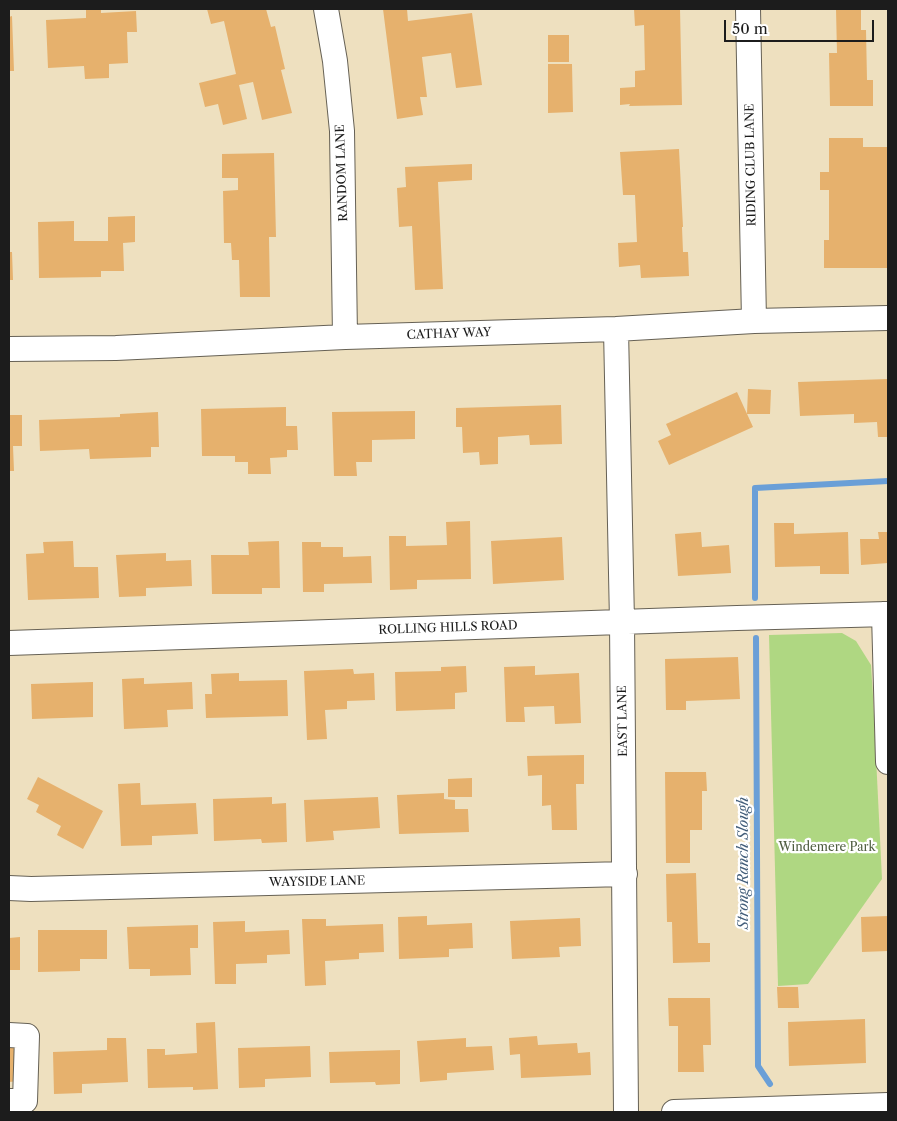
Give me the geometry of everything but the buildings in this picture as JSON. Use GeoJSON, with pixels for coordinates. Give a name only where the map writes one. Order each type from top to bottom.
{"type":"FeatureCollection","features":[{"type":"Feature","properties":{"kind":"street","name":"RANDOM LANE"},"geometry":{"type":"LineString","coordinates":[[326,9],[335,61],[342,131],[346,338]]}},
{"type":"Feature","properties":{"kind":"street","name":"RIDING CLUB LANE"},"geometry":{"type":"LineString","coordinates":[[748,9],[754,321]]}},
{"type":"Feature","properties":{"kind":"street","name":"CATHAY WAY"},"geometry":{"type":"LineString","coordinates":[[9,349],[116,348],[616,329],[754,321],[888,318]]}},
{"type":"Feature","properties":{"kind":"street","name":"EAST LANE"},"geometry":{"type":"LineString","coordinates":[[616,329],[622,622],[626,1112]]}},
{"type":"Feature","properties":{"kind":"street","name":"ROLLING HILLS ROAD"},"geometry":{"type":"LineString","coordinates":[[9,643],[886,614]]}},
{"type":"Feature","properties":{"kind":"street"},"geometry":{"type":"LineString","coordinates":[[886,614],[888,762]]}},
{"type":"Feature","properties":{"kind":"street","name":"WAYSIDE LANE"},"geometry":{"type":"LineString","coordinates":[[9,888],[625,874]]}},
{"type":"Feature","properties":{"kind":"street"},"geometry":{"type":"LineString","coordinates":[[9,1035],[27,1036],[25,1100],[9,1101]]}},
{"type":"Feature","properties":{"kind":"street"},"geometry":{"type":"LineString","coordinates":[[674,1112],[888,1105]]}},
{"type":"Feature","properties":{"kind":"green space","name":"Windemere Park"},"geometry":{"type":"Polygon","coordinates":[[[842,633],[856,641],[871,665],[882,879],[808,984],[778,986],[769,635],[842,633]]]}},
{"type":"Feature","properties":{"kind":"waterway","name":"Strong Ranch Slough"},"geometry":{"type":"LineString","coordinates":[[755,598],[755,488],[888,481]]}},
{"type":"Feature","properties":{"kind":"waterway","name":"Strong Ranch Slough"},"geometry":{"type":"LineString","coordinates":[[756,638],[758,1066],[770,1084]]}}]}
